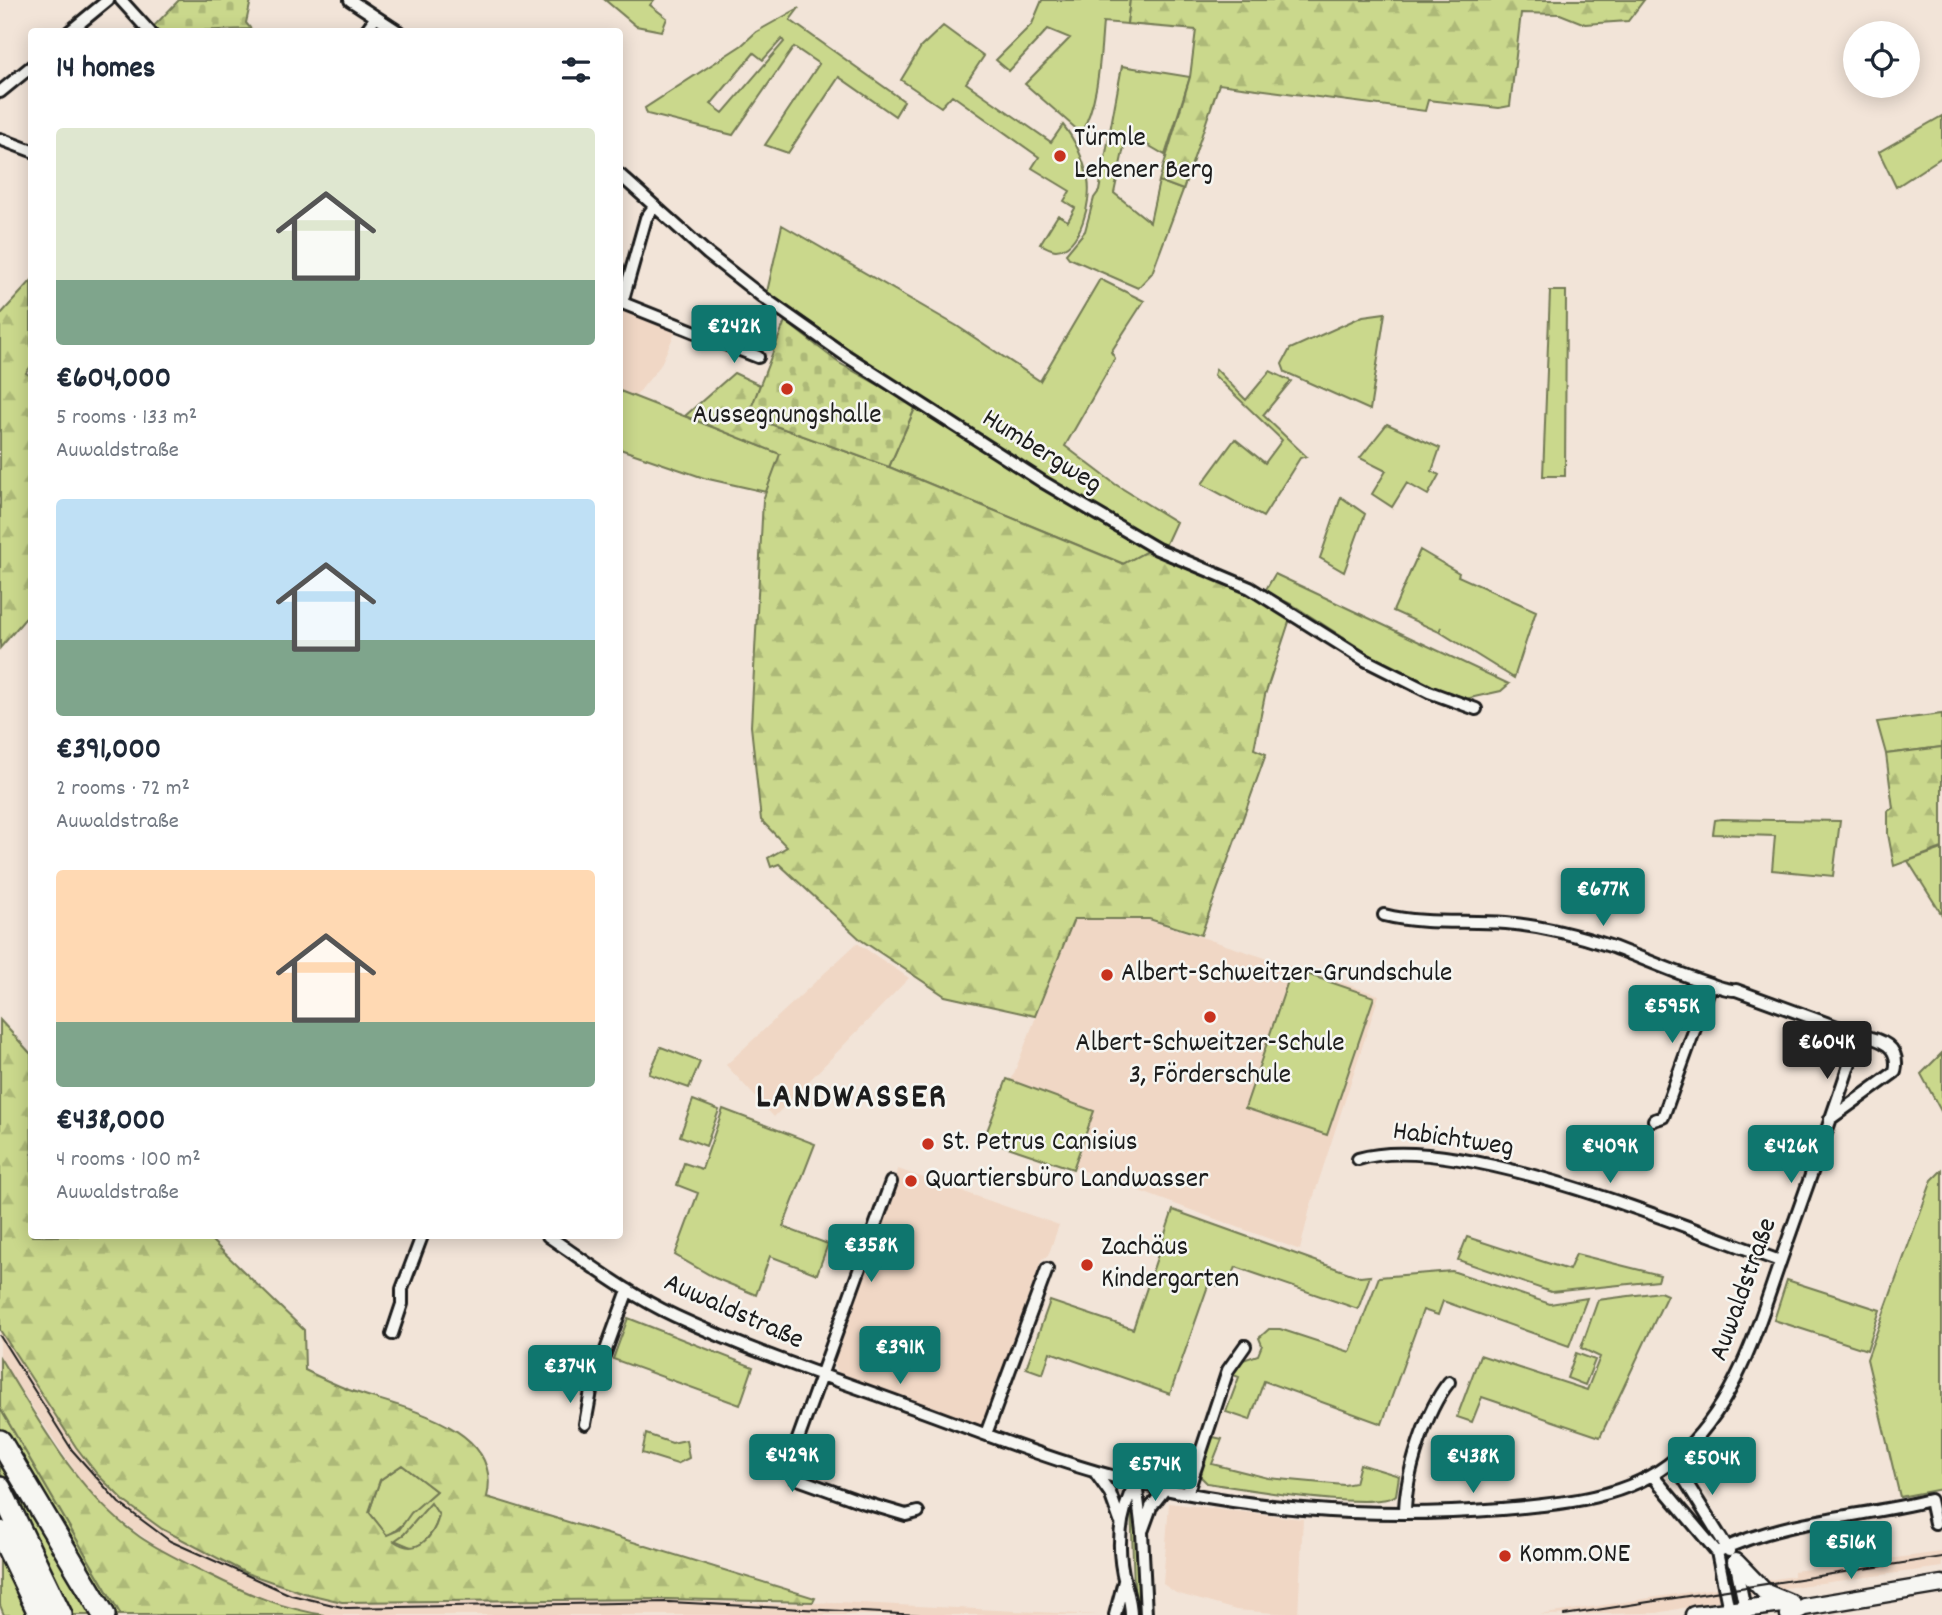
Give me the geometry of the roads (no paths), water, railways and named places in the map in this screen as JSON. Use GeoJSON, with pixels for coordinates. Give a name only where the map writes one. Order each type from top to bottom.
{"type":"FeatureCollection","features":[{"type":"Feature","properties":{"kind":"highway"},"geometry":{"type":"LineString","coordinates":[[0,1441],[103,1615]]}},
{"type":"Feature","properties":{"kind":"highway"},"geometry":{"type":"LineString","coordinates":[[0,1488],[61,1615]]}},
{"type":"Feature","properties":{"kind":"highway"},"geometry":{"type":"LineString","coordinates":[[0,1532],[40,1615]]}},
{"type":"Feature","properties":{"kind":"main road"},"geometry":{"type":"LineString","coordinates":[[1736,1562],[1766,1593],[1795,1608]]}},
{"type":"Feature","properties":{"kind":"main road"},"geometry":{"type":"LineString","coordinates":[[1694,1615],[1795,1608],[1942,1584]]}},
{"type":"Feature","properties":{"kind":"street"},"geometry":{"type":"LineString","coordinates":[[74,28],[108,0]]}},
{"type":"Feature","properties":{"kind":"street"},"geometry":{"type":"LineString","coordinates":[[121,0],[146,28]]}},
{"type":"Feature","properties":{"kind":"street"},"geometry":{"type":"LineString","coordinates":[[350,0],[393,28]]}},
{"type":"Feature","properties":{"kind":"street"},"geometry":{"type":"LineString","coordinates":[[368,28],[376,16]]}},
{"type":"Feature","properties":{"kind":"street"},"geometry":{"type":"LineString","coordinates":[[0,92],[28,69]]}},
{"type":"Feature","properties":{"kind":"street"},"geometry":{"type":"LineString","coordinates":[[0,139],[28,150]]}},
{"type":"Feature","properties":{"kind":"street","name":"Humbergweg"},"geometry":{"type":"LineString","coordinates":[[623,179],[764,299],[845,355],[1043,482],[1157,549],[1250,588],[1365,660],[1429,692],[1476,709]]}},
{"type":"Feature","properties":{"kind":"street"},"geometry":{"type":"LineString","coordinates":[[623,295],[646,218],[654,207]]}},
{"type":"Feature","properties":{"kind":"street"},"geometry":{"type":"LineString","coordinates":[[623,303],[758,357]]}},
{"type":"Feature","properties":{"kind":"street"},"geometry":{"type":"LineString","coordinates":[[1384,915],[1408,921],[1506,923],[1557,931],[1654,961],[1711,985],[1756,997],[1892,1047],[1897,1059],[1895,1072],[1830,1119]]}},
{"type":"Feature","properties":{"kind":"street"},"geometry":{"type":"LineString","coordinates":[[1654,1121],[1663,1117],[1711,985]]}},
{"type":"Feature","properties":{"kind":"street","name":"Auwaldstraße"},"geometry":{"type":"LineString","coordinates":[[552,1239],[628,1290],[673,1315],[820,1376],[1095,1472],[1165,1489],[1296,1509],[1456,1513],[1579,1501],[1634,1484],[1652,1475],[1673,1461],[1719,1412],[1732,1388],[1780,1261],[1859,1035]]}},
{"type":"Feature","properties":{"kind":"street","name":"Habichtweg"},"geometry":{"type":"LineString","coordinates":[[1358,1159],[1386,1152],[1409,1153],[1515,1171],[1780,1261]]}},
{"type":"Feature","properties":{"kind":"street","name":"Auwaldstraße"},"geometry":{"type":"LineString","coordinates":[[891,1182],[788,1467],[791,1474],[890,1512],[906,1516],[918,1512]]}},
{"type":"Feature","properties":{"kind":"street"},"geometry":{"type":"LineString","coordinates":[[392,1334],[401,1304],[402,1289],[421,1239]]}},
{"type":"Feature","properties":{"kind":"street"},"geometry":{"type":"LineString","coordinates":[[986,1434],[1047,1269]]}},
{"type":"Feature","properties":{"kind":"street","name":"Auwaldstraße"},"geometry":{"type":"LineString","coordinates":[[585,1424],[591,1391],[628,1290]]}},
{"type":"Feature","properties":{"kind":"street"},"geometry":{"type":"LineString","coordinates":[[1188,1491],[1228,1370],[1245,1346]]}},
{"type":"Feature","properties":{"kind":"street"},"geometry":{"type":"LineString","coordinates":[[1405,1513],[1409,1477],[1438,1396],[1449,1382]]}},
{"type":"Feature","properties":{"kind":"street"},"geometry":{"type":"LineString","coordinates":[[1673,1461],[1722,1550],[1738,1612]]}},
{"type":"Feature","properties":{"kind":"street"},"geometry":{"type":"LineString","coordinates":[[1095,1472],[1110,1493],[1120,1521],[1124,1581],[1131,1600],[1131,1615]]}},
{"type":"Feature","properties":{"kind":"street"},"geometry":{"type":"LineString","coordinates":[[1652,1475],[1736,1562],[1738,1612]]}},
{"type":"Feature","properties":{"kind":"street"},"geometry":{"type":"LineString","coordinates":[[1120,1521],[1136,1482]]}},
{"type":"Feature","properties":{"kind":"street"},"geometry":{"type":"LineString","coordinates":[[1136,1482],[1142,1532],[1146,1615]]}},
{"type":"Feature","properties":{"kind":"street"},"geometry":{"type":"LineString","coordinates":[[1142,1532],[1152,1507],[1165,1489]]}},
{"type":"Feature","properties":{"kind":"street"},"geometry":{"type":"LineString","coordinates":[[1722,1550],[1773,1529],[1930,1500],[1934,1523]]}},
{"type":"Feature","properties":{"kind":"street"},"geometry":{"type":"LineString","coordinates":[[1115,1615],[1124,1581]]}},
{"type":"Feature","properties":{"kind":"tram line"},"geometry":{"type":"LineString","coordinates":[[0,1336],[72,1450],[119,1503],[170,1541],[291,1595],[346,1608],[669,1602],[921,1615]]}},
{"type":"Feature","properties":{"kind":"tram line"},"geometry":{"type":"LineString","coordinates":[[1564,1615],[1942,1557]]}},
{"type":"Feature","properties":{"kind":"place","name":"Türmle Lehener Berg"},"geometry":{"type":"Point","coordinates":[1060,156]}},
{"type":"Feature","properties":{"kind":"place","name":"Aussegnungshalle"},"geometry":{"type":"Point","coordinates":[787,389]}},
{"type":"Feature","properties":{"kind":"place","name":"Albert-Schweitzer-Grundschule"},"geometry":{"type":"Point","coordinates":[1107,975]}},
{"type":"Feature","properties":{"kind":"place","name":"Albert-Schweitzer-Schule 3, Förderschule"},"geometry":{"type":"Point","coordinates":[1210,1017]}},
{"type":"Feature","properties":{"kind":"place","name":"St. Petrus Canisius"},"geometry":{"type":"Point","coordinates":[928,1144]}},
{"type":"Feature","properties":{"kind":"place","name":"Quartiersbüro Landwasser"},"geometry":{"type":"Point","coordinates":[911,1181]}},
{"type":"Feature","properties":{"kind":"place","name":"Zachäus Kindergarten"},"geometry":{"type":"Point","coordinates":[1087,1265]}},
{"type":"Feature","properties":{"kind":"place","name":"Komm.ONE"},"geometry":{"type":"Point","coordinates":[1505,1556]}},
{"type":"Feature","properties":{"kind":"district","name":"LANDWASSER"},"geometry":{"type":"Point","coordinates":[852,1099]}}]}
